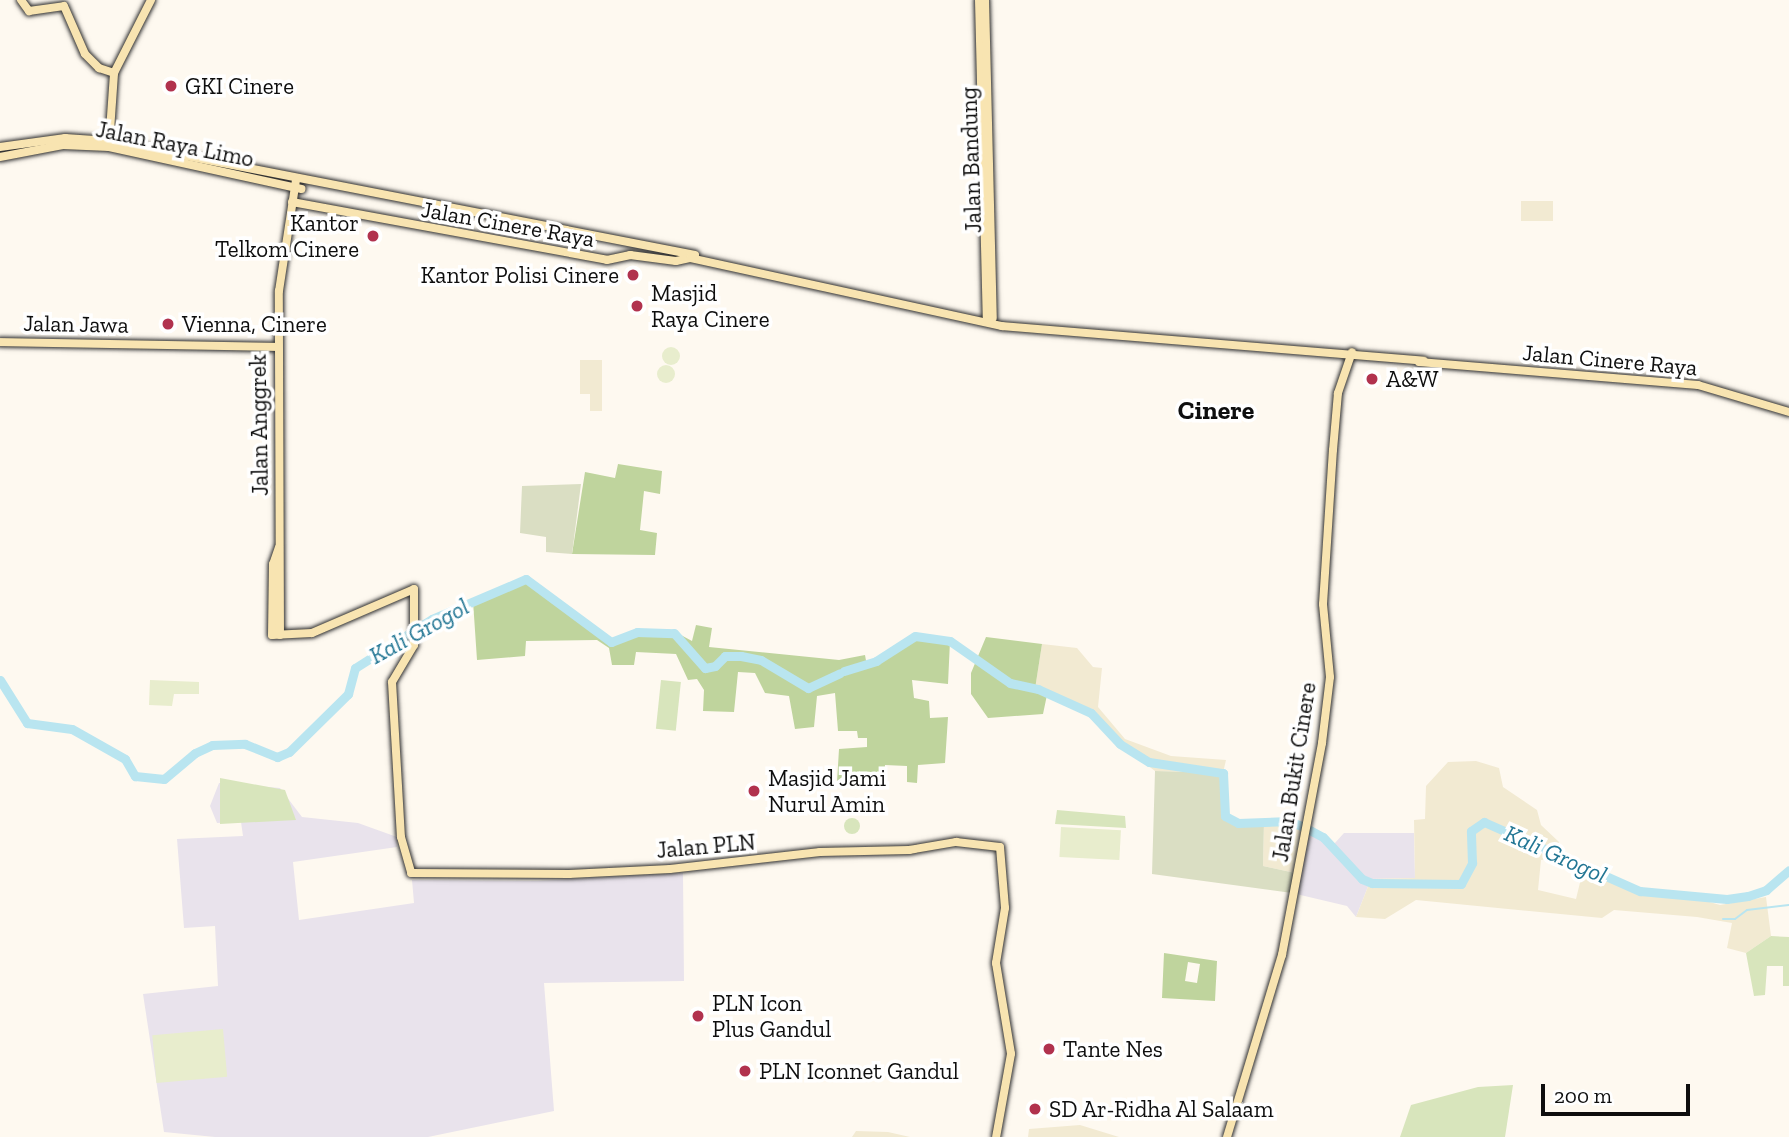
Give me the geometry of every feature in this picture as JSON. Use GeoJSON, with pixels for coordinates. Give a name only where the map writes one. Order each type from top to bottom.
{"type":"FeatureCollection","features":[{"type":"Feature","properties":{"kind":"main road"},"geometry":{"type":"LineString","coordinates":[[21,0],[31,11],[64,6],[85,54],[99,68],[114,72]]}},
{"type":"Feature","properties":{"kind":"main road","name":"Jalan Bandung"},"geometry":{"type":"LineString","coordinates":[[979,0],[990,318]]}},
{"type":"Feature","properties":{"kind":"main road","name":"Jalan Bandung"},"geometry":{"type":"LineString","coordinates":[[985,0],[990,318]]}},
{"type":"Feature","properties":{"kind":"main road"},"geometry":{"type":"LineString","coordinates":[[109,144],[114,72],[148,1]]}},
{"type":"Feature","properties":{"kind":"main road","name":"Jalan Raya Limo"},"geometry":{"type":"LineString","coordinates":[[0,147],[65,138],[109,144],[298,185]]}},
{"type":"Feature","properties":{"kind":"main road","name":"Jalan Raya Limo"},"geometry":{"type":"LineString","coordinates":[[0,157],[63,145],[109,144]]}},
{"type":"Feature","properties":{"kind":"main road","name":"Jalan Cinere Raya"},"geometry":{"type":"LineString","coordinates":[[298,185],[362,192],[754,267],[990,318],[1004,324]]}},
{"type":"Feature","properties":{"kind":"main road","name":"Jalan Anggrek"},"geometry":{"type":"LineString","coordinates":[[298,185],[289,220],[279,291],[279,547],[272,564],[276,635],[312,633],[414,589]]}},
{"type":"Feature","properties":{"kind":"main road","name":"Jalan Cinere Raya"},"geometry":{"type":"LineString","coordinates":[[362,192],[624,246]]}},
{"type":"Feature","properties":{"kind":"main road","name":"Jalan Cinere Raya"},"geometry":{"type":"LineString","coordinates":[[294,203],[607,260],[631,255],[677,261],[690,258],[1004,324],[1698,385],[1789,412]]}},
{"type":"Feature","properties":{"kind":"main road","name":"Jalan Jawa"},"geometry":{"type":"LineString","coordinates":[[0,342],[277,347]]}},
{"type":"Feature","properties":{"kind":"main road","name":"Jalan Bukit Cinere"},"geometry":{"type":"LineString","coordinates":[[1227,1137],[1282,955],[1327,713],[1330,654],[1323,606],[1325,559],[1338,393],[1347,356]]}},
{"type":"Feature","properties":{"kind":"main road","name":"Jalan PLN"},"geometry":{"type":"LineString","coordinates":[[414,589],[414,645],[392,682],[401,838],[411,873],[596,872],[820,852],[909,850],[956,842],[1000,847],[1005,908],[996,963],[1011,1054],[996,1137]]}},
{"type":"Feature","properties":{"kind":"shaded area"},"geometry":{"type":"Polygon","coordinates":[[[1521,201],[1553,201],[1553,221],[1521,221],[1521,201]]]}},
{"type":"Feature","properties":{"kind":"shaded area"},"geometry":{"type":"Polygon","coordinates":[[[580,360],[602,360],[602,411],[590,411],[590,394],[580,394],[580,360]]]}},
{"type":"Feature","properties":{"kind":"shaded area"},"geometry":{"type":"Polygon","coordinates":[[[1042,644],[1077,648],[1093,667],[1102,668],[1098,707],[1125,739],[1171,756],[1226,760],[1223,773],[1155,771],[1105,733],[1100,720],[1035,689],[1042,644]]]}},
{"type":"Feature","properties":{"kind":"shaded area"},"geometry":{"type":"Polygon","coordinates":[[[1476,761],[1499,768],[1503,787],[1537,810],[1541,825],[1559,842],[1554,859],[1541,860],[1538,890],[1576,899],[1584,866],[1639,893],[1678,893],[1720,905],[1766,897],[1771,936],[1746,953],[1727,948],[1732,923],[1697,917],[1614,910],[1602,918],[1416,900],[1385,919],[1356,917],[1371,879],[1415,878],[1414,820],[1425,819],[1426,786],[1448,762],[1476,761]]]}},
{"type":"Feature","properties":{"kind":"shaded area"},"geometry":{"type":"Polygon","coordinates":[[[219,783],[280,788],[302,817],[358,823],[397,837],[397,847],[293,862],[299,920],[414,903],[412,880],[537,881],[683,873],[684,981],[544,983],[554,1111],[428,1137],[215,1137],[164,1132],[143,994],[218,986],[215,926],[184,928],[177,839],[243,836],[241,822],[217,823],[210,806],[219,783]]]}},
{"type":"Feature","properties":{"kind":"shaded area"},"geometry":{"type":"Polygon","coordinates":[[[1264,822],[1305,830],[1295,873],[1263,866],[1264,822]]]}},
{"type":"Feature","properties":{"kind":"shaded area"},"geometry":{"type":"Polygon","coordinates":[[[1305,830],[1334,844],[1344,833],[1414,833],[1415,878],[1371,879],[1356,917],[1347,906],[1292,893],[1305,830]]]}},
{"type":"Feature","properties":{"kind":"shaded area"},"geometry":{"type":"Polygon","coordinates":[[[1080,1125],[1119,1137],[1028,1137],[1029,1129],[1080,1125]]]}},
{"type":"Feature","properties":{"kind":"shaded area"},"geometry":{"type":"Polygon","coordinates":[[[856,1131],[888,1132],[910,1137],[852,1137],[856,1131]]]}},
{"type":"Feature","properties":{"kind":"green space"},"geometry":{"type":"Polygon","coordinates":[[[671,347],[677,350],[680,356],[677,362],[671,365],[665,362],[662,356],[665,350],[671,347]]]}},
{"type":"Feature","properties":{"kind":"green space"},"geometry":{"type":"Polygon","coordinates":[[[666,365],[672,368],[675,374],[672,380],[666,383],[660,380],[657,374],[660,368],[666,365]]]}},
{"type":"Feature","properties":{"kind":"green space"},"geometry":{"type":"Polygon","coordinates":[[[618,464],[662,471],[660,494],[644,491],[640,530],[657,533],[655,555],[572,554],[585,472],[615,478],[618,464]]]}},
{"type":"Feature","properties":{"kind":"green space"},"geometry":{"type":"Polygon","coordinates":[[[581,484],[572,554],[546,552],[546,537],[520,533],[522,486],[581,484]]]}},
{"type":"Feature","properties":{"kind":"green space"},"geometry":{"type":"Polygon","coordinates":[[[530,579],[539,592],[613,640],[626,634],[679,634],[692,641],[696,625],[712,628],[709,647],[839,660],[865,655],[867,666],[908,640],[950,641],[948,684],[912,680],[914,698],[929,701],[930,718],[948,717],[945,763],[918,765],[917,783],[907,782],[907,766],[885,765],[884,785],[837,782],[839,749],[867,747],[867,738],[858,738],[857,731],[838,731],[835,693],[817,696],[814,727],[795,729],[789,696],[765,693],[755,673],[738,672],[734,712],[703,711],[704,690],[697,679],[688,680],[676,654],[636,652],[634,665],[612,665],[609,648],[597,640],[526,641],[525,656],[477,660],[473,601],[530,579]]]}},
{"type":"Feature","properties":{"kind":"green space"},"geometry":{"type":"Polygon","coordinates":[[[986,637],[1042,644],[1035,689],[1047,695],[1043,714],[988,718],[971,694],[971,673],[986,637]]]}},
{"type":"Feature","properties":{"kind":"green space"},"geometry":{"type":"Polygon","coordinates":[[[150,680],[199,682],[199,694],[174,694],[172,706],[149,705],[150,680]]]}},
{"type":"Feature","properties":{"kind":"green space"},"geometry":{"type":"Polygon","coordinates":[[[661,680],[681,682],[676,731],[656,729],[661,680]]]}},
{"type":"Feature","properties":{"kind":"green space"},"geometry":{"type":"Polygon","coordinates":[[[1155,771],[1223,773],[1225,816],[1238,823],[1264,822],[1263,866],[1295,873],[1292,893],[1152,874],[1155,771]]]}},
{"type":"Feature","properties":{"kind":"green space"},"geometry":{"type":"Polygon","coordinates":[[[220,778],[285,790],[296,820],[220,824],[220,778]]]}},
{"type":"Feature","properties":{"kind":"green space"},"geometry":{"type":"Polygon","coordinates":[[[1057,810],[1125,816],[1126,828],[1055,824],[1057,810]]]}},
{"type":"Feature","properties":{"kind":"green space"},"geometry":{"type":"Polygon","coordinates":[[[852,818],[858,820],[858,832],[852,834],[846,832],[844,826],[846,820],[852,818]]]}},
{"type":"Feature","properties":{"kind":"green space"},"geometry":{"type":"Polygon","coordinates":[[[1061,827],[1121,830],[1119,860],[1059,857],[1061,827]]]}},
{"type":"Feature","properties":{"kind":"green space"},"geometry":{"type":"Polygon","coordinates":[[[1771,936],[1789,937],[1789,986],[1783,986],[1783,966],[1767,966],[1765,995],[1754,996],[1746,953],[1771,936]]]}},
{"type":"Feature","properties":{"kind":"green space"},"geometry":{"type":"Polygon","coordinates":[[[1164,953],[1217,961],[1215,1001],[1162,998],[1164,953]],[[1188,962],[1185,981],[1197,983],[1200,964],[1188,962]]]}},
{"type":"Feature","properties":{"kind":"green space"},"geometry":{"type":"Polygon","coordinates":[[[223,1029],[227,1077],[156,1083],[152,1035],[223,1029]]]}},
{"type":"Feature","properties":{"kind":"green space"},"geometry":{"type":"Polygon","coordinates":[[[1513,1085],[1505,1137],[1400,1137],[1411,1105],[1478,1087],[1513,1085]]]}},
{"type":"Feature","properties":{"kind":"waterway","name":"Kali Grogol"},"geometry":{"type":"LineString","coordinates":[[0,680],[27,723],[72,729],[125,759],[135,776],[164,779],[195,753],[212,745],[245,744],[277,757],[289,752],[348,694],[355,668],[432,619],[526,579],[611,642],[637,632],[674,633],[705,668],[715,666],[725,656],[741,656],[761,660],[808,688],[840,673]]}},
{"type":"Feature","properties":{"kind":"waterway","name":"Kali Grogol"},"geometry":{"type":"LineString","coordinates":[[844,671],[876,661],[915,636],[950,641],[1010,683],[1038,689],[1091,713],[1120,744],[1149,762],[1223,773],[1225,816],[1238,823],[1289,821],[1304,827],[1323,837],[1362,879],[1372,883],[1461,884],[1472,863],[1471,831],[1484,822],[1640,891],[1727,899],[1766,890],[1789,870]]}},
{"type":"Feature","properties":{"kind":"waterway"},"geometry":{"type":"LineString","coordinates":[[1723,919],[1735,919],[1747,910],[1789,905]]}},
{"type":"Feature","properties":{"kind":"place","name":"GKI Cinere"},"geometry":{"type":"Point","coordinates":[171,86]}},
{"type":"Feature","properties":{"kind":"place","name":"Kantor Telkom Cinere"},"geometry":{"type":"Point","coordinates":[373,236]}},
{"type":"Feature","properties":{"kind":"place","name":"Kantor Polisi Cinere"},"geometry":{"type":"Point","coordinates":[633,275]}},
{"type":"Feature","properties":{"kind":"place","name":"Masjid Raya Cinere"},"geometry":{"type":"Point","coordinates":[637,306]}},
{"type":"Feature","properties":{"kind":"place","name":"Vienna, Cinere"},"geometry":{"type":"Point","coordinates":[168,324]}},
{"type":"Feature","properties":{"kind":"place","name":"A&W"},"geometry":{"type":"Point","coordinates":[1372,379]}},
{"type":"Feature","properties":{"kind":"place","name":"Masjid Jami Nurul Amin"},"geometry":{"type":"Point","coordinates":[754,791]}},
{"type":"Feature","properties":{"kind":"place","name":"PLN Icon Plus Gandul"},"geometry":{"type":"Point","coordinates":[698,1016]}},
{"type":"Feature","properties":{"kind":"place","name":"Tante Nes"},"geometry":{"type":"Point","coordinates":[1049,1049]}},
{"type":"Feature","properties":{"kind":"place","name":"PLN Iconnet Gandul"},"geometry":{"type":"Point","coordinates":[745,1071]}},
{"type":"Feature","properties":{"kind":"place","name":"SD Ar-Ridha Al Salaam"},"geometry":{"type":"Point","coordinates":[1035,1109]}},
{"type":"Feature","properties":{"kind":"district","name":"Cinere"},"geometry":{"type":"Point","coordinates":[1216,411]}}]}
